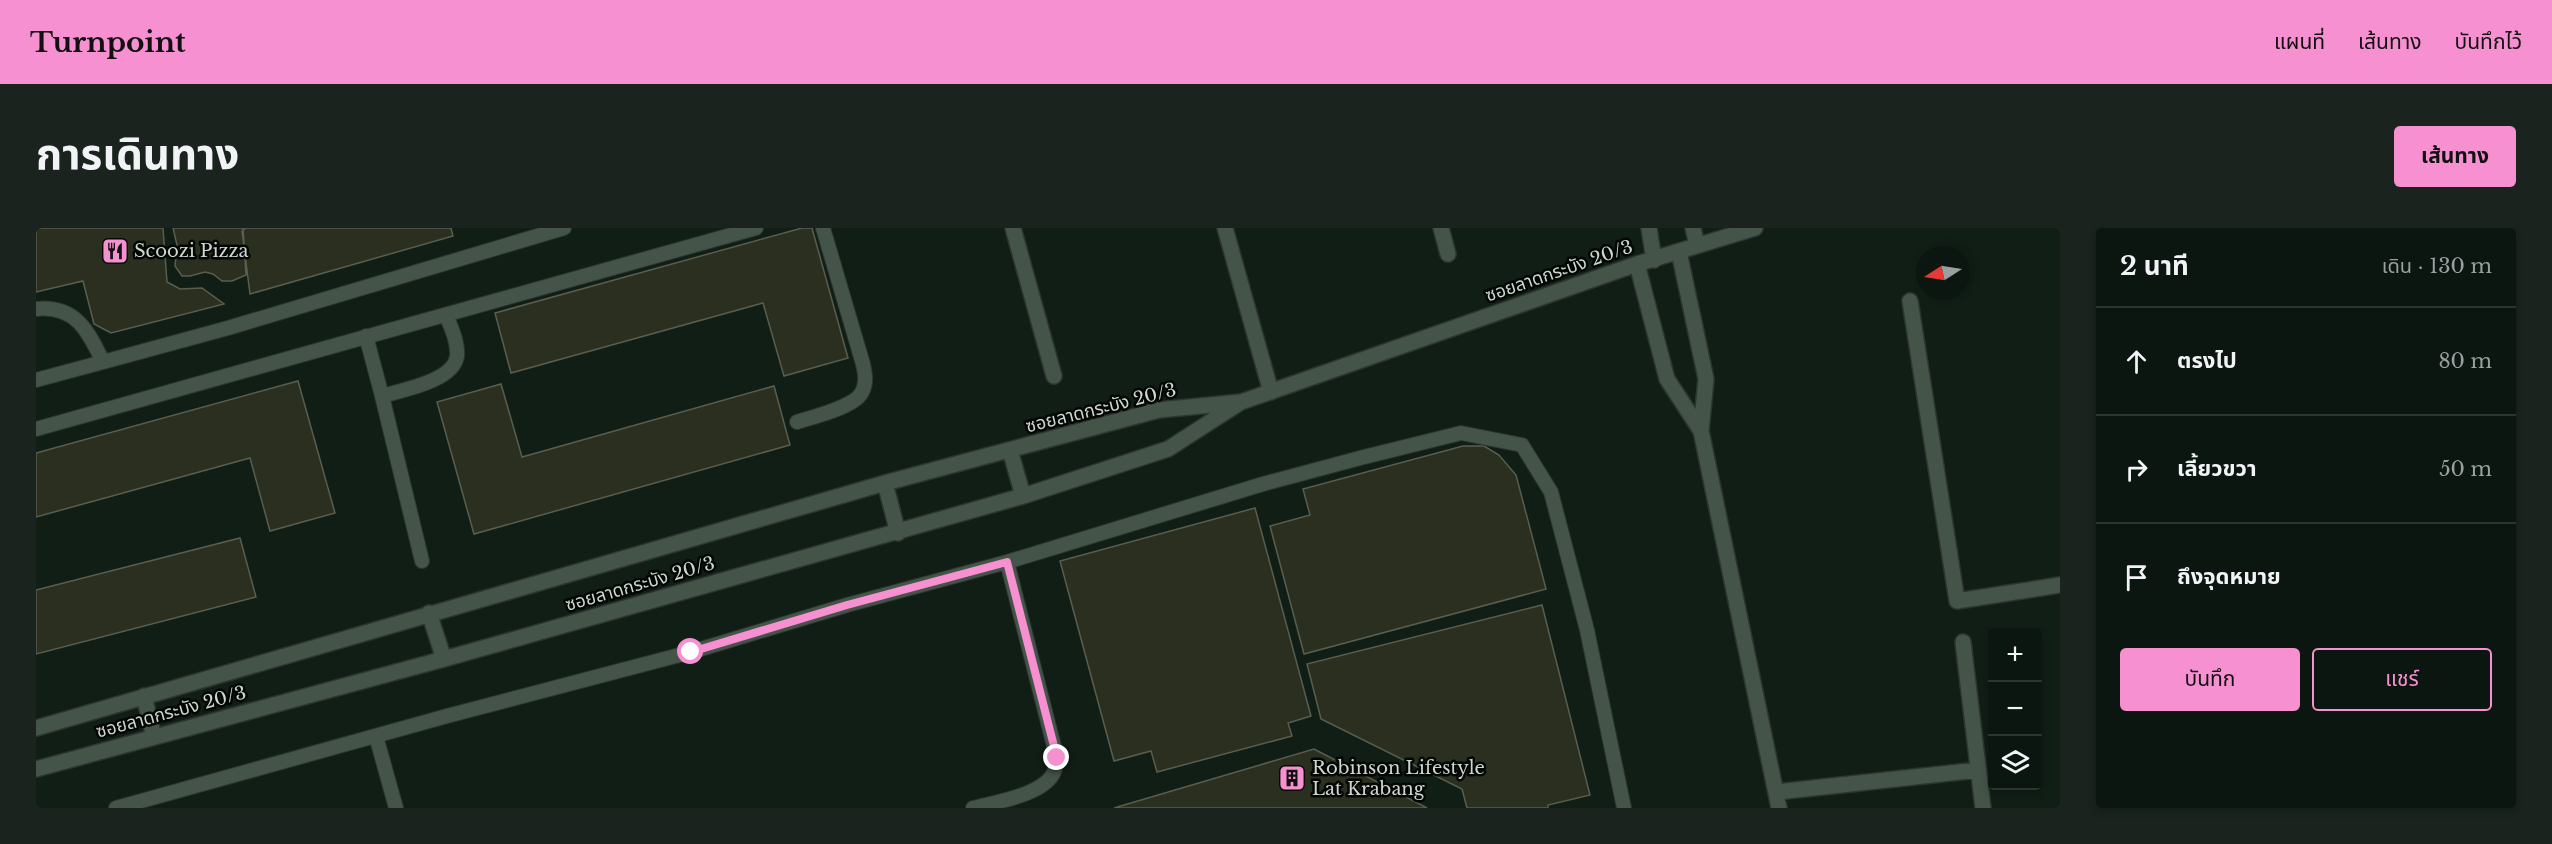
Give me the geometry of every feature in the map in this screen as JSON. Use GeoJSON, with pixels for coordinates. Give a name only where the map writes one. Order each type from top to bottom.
{"type":"FeatureCollection","features":[{"type":"Feature","properties":{"kind":"street"},"geometry":{"type":"LineString","coordinates":[[1013,228],[1054,376]]}},
{"type":"Feature","properties":{"kind":"street"},"geometry":{"type":"LineString","coordinates":[[1225,228],[1271,392]]}},
{"type":"Feature","properties":{"kind":"street"},"geometry":{"type":"LineString","coordinates":[[1441,228],[1448,254]]}},
{"type":"Feature","properties":{"kind":"street"},"geometry":{"type":"LineString","coordinates":[[1649,228],[1654,260]]}},
{"type":"Feature","properties":{"kind":"street"},"geometry":{"type":"LineString","coordinates":[[1693,228],[1697,245]]}},
{"type":"Feature","properties":{"kind":"street","name":"ซอยลาดกระบัง 20/3"},"geometry":{"type":"LineString","coordinates":[[36,728],[885,483],[1159,410],[1241,402],[1637,264],[1755,228]]}},
{"type":"Feature","properties":{"kind":"street"},"geometry":{"type":"LineString","coordinates":[[1679,252],[1706,379],[1701,431],[1779,808]]}},
{"type":"Feature","properties":{"kind":"street"},"geometry":{"type":"LineString","coordinates":[[1637,264],[1667,379],[1701,431]]}},
{"type":"Feature","properties":{"kind":"street"},"geometry":{"type":"LineString","coordinates":[[1910,301],[1957,601],[2060,585]]}},
{"type":"Feature","properties":{"kind":"street","name":"ซอยลาดกระบัง 20/3"},"geometry":{"type":"LineString","coordinates":[[36,769],[444,659],[1023,496],[1168,448],[1241,402]]}},
{"type":"Feature","properties":{"kind":"street"},"geometry":{"type":"LineString","coordinates":[[1010,450],[1023,496]]}},
{"type":"Feature","properties":{"kind":"street"},"geometry":{"type":"LineString","coordinates":[[885,483],[898,533]]}},
{"type":"Feature","properties":{"kind":"street"},"geometry":{"type":"LineString","coordinates":[[429,613],[444,659]]}},
{"type":"Feature","properties":{"kind":"street"},"geometry":{"type":"LineString","coordinates":[[1963,642],[1983,808]]}},
{"type":"Feature","properties":{"kind":"street"},"geometry":{"type":"LineString","coordinates":[[144,696],[154,737]]}},
{"type":"Feature","properties":{"kind":"street"},"geometry":{"type":"LineString","coordinates":[[1777,792],[1978,770]]}},
{"type":"Feature","properties":{"kind":"lane"},"geometry":{"type":"LineString","coordinates":[[36,380],[228,328],[564,228]]}},
{"type":"Feature","properties":{"kind":"lane"},"geometry":{"type":"LineString","coordinates":[[36,429],[756,228]]}},
{"type":"Feature","properties":{"kind":"lane"},"geometry":{"type":"LineString","coordinates":[[797,422],[855,402],[866,382],[863,364],[823,228]]}},
{"type":"Feature","properties":{"kind":"lane"},"geometry":{"type":"LineString","coordinates":[[36,309],[53,307],[70,314],[93,342],[103,362]]}},
{"type":"Feature","properties":{"kind":"lane"},"geometry":{"type":"LineString","coordinates":[[382,396],[440,377],[452,367],[457,356],[455,340],[446,315]]}},
{"type":"Feature","properties":{"kind":"lane"},"geometry":{"type":"LineString","coordinates":[[366,336],[422,561]]}},
{"type":"Feature","properties":{"kind":"lane"},"geometry":{"type":"LineString","coordinates":[[117,808],[691,652],[847,605],[1007,562],[1263,484],[1461,433],[1522,445],[1551,492],[1587,630],[1624,808]]}},
{"type":"Feature","properties":{"kind":"lane"},"geometry":{"type":"LineString","coordinates":[[973,808],[1028,793],[1045,784],[1055,772],[1057,758],[1007,562]]}},
{"type":"Feature","properties":{"kind":"lane"},"geometry":{"type":"LineString","coordinates":[[376,736],[396,808]]}},
{"type":"Feature","properties":{"kind":"building"},"geometry":{"type":"Polygon","coordinates":[[[36,228],[163,228],[167,282],[180,289],[202,288],[224,304],[111,333],[94,324],[83,281],[36,292],[36,228]]]}},
{"type":"Feature","properties":{"kind":"building"},"geometry":{"type":"Polygon","coordinates":[[[173,228],[243,228],[246,275],[232,281],[222,281],[213,274],[205,272],[182,276],[175,266],[177,245],[173,228]]]}},
{"type":"Feature","properties":{"kind":"building"},"geometry":{"type":"Polygon","coordinates":[[[246,228],[451,228],[453,236],[250,294],[242,231],[246,228]]]}},
{"type":"Feature","properties":{"kind":"building"},"geometry":{"type":"Polygon","coordinates":[[[802,228],[812,228],[848,358],[784,376],[763,303],[511,373],[495,313],[802,228]]]}},
{"type":"Feature","properties":{"kind":"building"},"geometry":{"type":"Polygon","coordinates":[[[298,381],[335,513],[270,531],[250,458],[36,517],[36,453],[298,381]]]}},
{"type":"Feature","properties":{"kind":"building"},"geometry":{"type":"Polygon","coordinates":[[[501,384],[522,457],[774,386],[790,445],[474,534],[437,402],[501,384]]]}},
{"type":"Feature","properties":{"kind":"building"},"geometry":{"type":"Polygon","coordinates":[[[1463,446],[1484,446],[1499,455],[1516,475],[1546,589],[1304,654],[1270,526],[1310,515],[1303,489],[1463,446]]]}},
{"type":"Feature","properties":{"kind":"building"},"geometry":{"type":"Polygon","coordinates":[[[1255,508],[1311,716],[1288,723],[1292,736],[1157,772],[1151,751],[1114,761],[1060,561],[1255,508]]]}},
{"type":"Feature","properties":{"kind":"building"},"geometry":{"type":"Polygon","coordinates":[[[240,538],[256,597],[36,654],[36,590],[240,538]]]}},
{"type":"Feature","properties":{"kind":"building"},"geometry":{"type":"Polygon","coordinates":[[[1542,605],[1590,795],[1548,805],[1548,808],[1467,808],[1462,789],[1321,719],[1307,664],[1542,605]]]}},
{"type":"Feature","properties":{"kind":"building","name":"Robinson Lifestyle Lat Krabang"},"geometry":{"type":"Polygon","coordinates":[[[1314,749],[1427,808],[1114,808],[1314,749]]]}},
{"type":"Feature","properties":{"kind":"place","name":"Scoozi Pizza"},"geometry":{"type":"Point","coordinates":[115,251]}},
{"type":"Feature","properties":{"kind":"place","name":"Robinson Lifestyle Lat Krabang"},"geometry":{"type":"Point","coordinates":[1292,778]}},
{"type":"Feature","properties":{"kind":"route"},"geometry":{"type":"LineString","coordinates":[[691,652],[847,605],[1007,562],[1057,758]]}}]}
